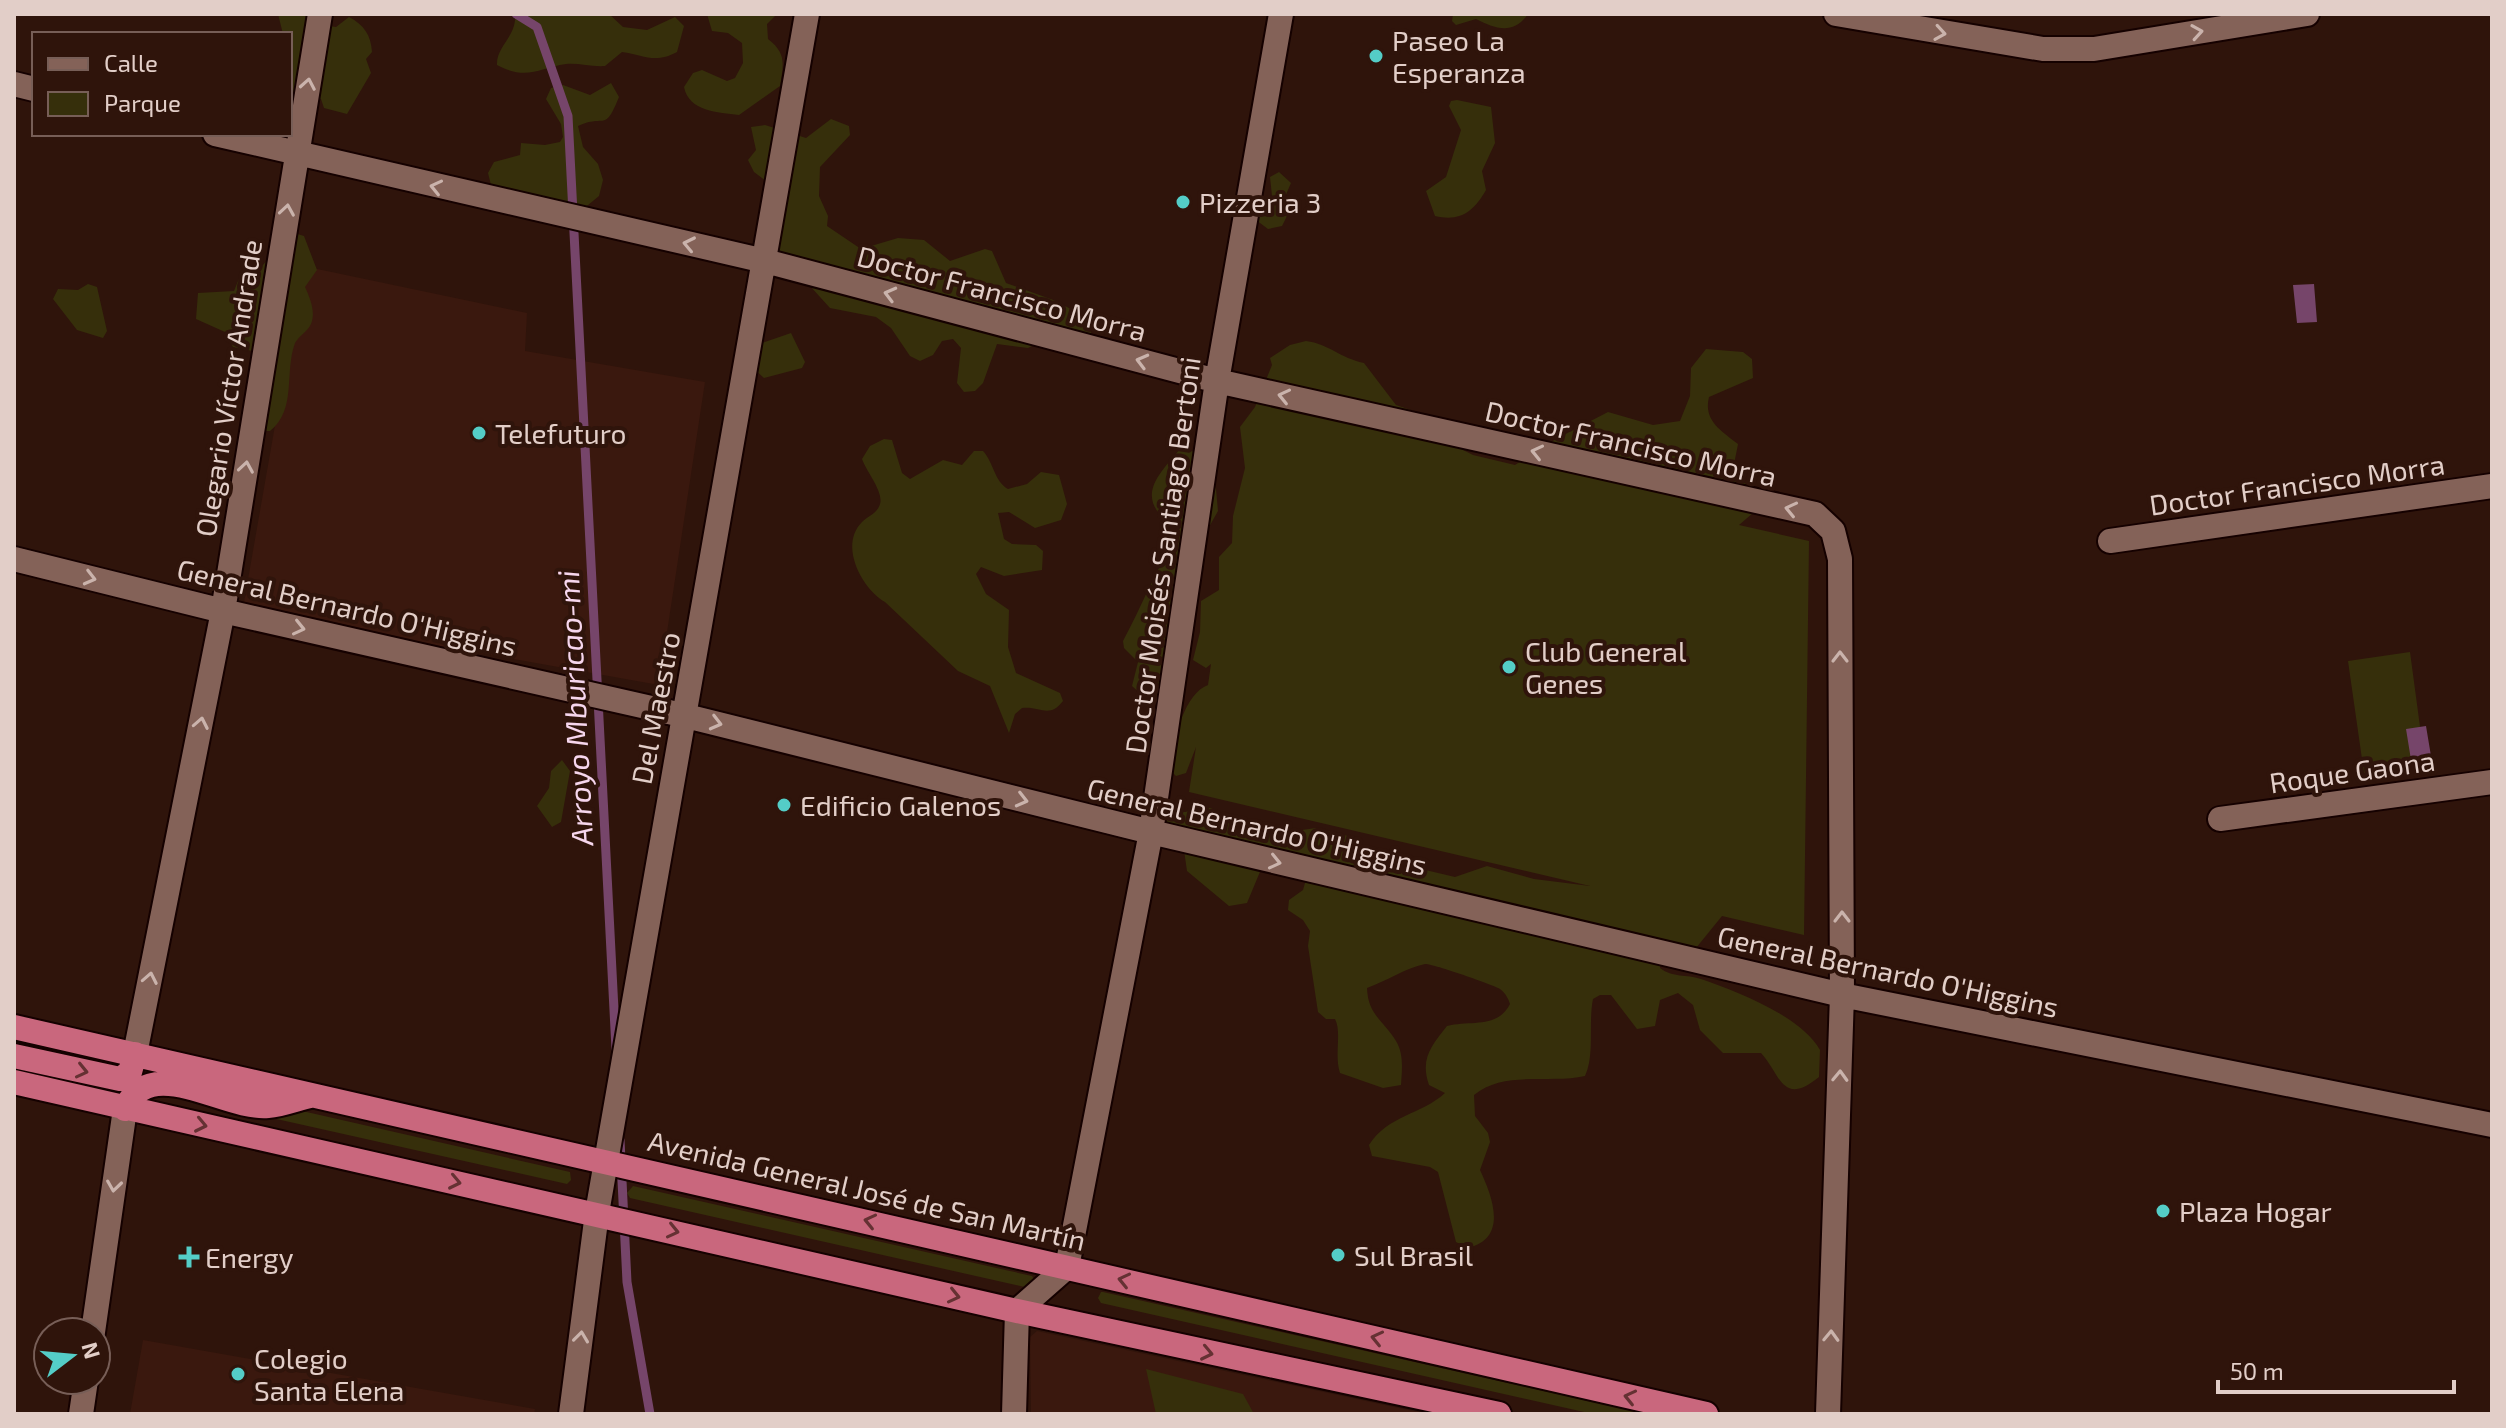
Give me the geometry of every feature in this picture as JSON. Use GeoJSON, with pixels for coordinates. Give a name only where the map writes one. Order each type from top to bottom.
{"type":"FeatureCollection","features":[{"type":"Feature","properties":{"kind":"highway","name":"Avenida General José de San Martín"},"geometry":{"type":"LineString","coordinates":[[14,1027],[607,1160],[1706,1414]]}},
{"type":"Feature","properties":{"kind":"highway"},"geometry":{"type":"LineString","coordinates":[[14,1056],[120,1079],[129,1075],[135,1054]]}},
{"type":"Feature","properties":{"kind":"highway"},"geometry":{"type":"LineString","coordinates":[[14,1082],[1017,1311],[1499,1414]]}},
{"type":"Feature","properties":{"kind":"highway"},"geometry":{"type":"LineString","coordinates":[[125,1109],[134,1093],[156,1082],[266,1107],[315,1094]]}},
{"type":"Feature","properties":{"kind":"street","name":"Olegario Víctor Andrade"},"geometry":{"type":"LineString","coordinates":[[135,1054],[223,611],[320,14]]}},
{"type":"Feature","properties":{"kind":"street","name":"Del Maestro"},"geometry":{"type":"LineString","coordinates":[[571,1414],[597,1213],[807,14]]}},
{"type":"Feature","properties":{"kind":"street","name":"Doctor Moisés Santiago Bertoni"},"geometry":{"type":"LineString","coordinates":[[1067,1267],[1151,832],[1217,381],[1281,14]]}},
{"type":"Feature","properties":{"kind":"street"},"geometry":{"type":"LineString","coordinates":[[1836,14],[2043,49],[2094,49],[2307,14]]}},
{"type":"Feature","properties":{"kind":"street","name":"Doctor Francisco Morra"},"geometry":{"type":"LineString","coordinates":[[223,136],[765,261],[1217,381],[1815,514],[1833,531],[1840,559],[1842,995]]}},
{"type":"Feature","properties":{"kind":"street","name":"Doctor Francisco Morra"},"geometry":{"type":"LineString","coordinates":[[2110,541],[2492,486]]}},
{"type":"Feature","properties":{"kind":"street","name":"General Bernardo O'Higgins"},"geometry":{"type":"LineString","coordinates":[[14,559],[223,611],[682,715],[1151,832],[1842,995],[2492,1125]]}},
{"type":"Feature","properties":{"kind":"street","name":"Roque Gaona"},"geometry":{"type":"LineString","coordinates":[[2220,819],[2492,782]]}},
{"type":"Feature","properties":{"kind":"street"},"geometry":{"type":"LineString","coordinates":[[1828,1414],[1842,995]]}},
{"type":"Feature","properties":{"kind":"street"},"geometry":{"type":"LineString","coordinates":[[95,1316],[125,1109]]}},
{"type":"Feature","properties":{"kind":"street"},"geometry":{"type":"LineString","coordinates":[[1014,1414],[1017,1311],[1067,1267]]}},
{"type":"Feature","properties":{"kind":"shaded area"},"geometry":{"type":"Polygon","coordinates":[[[303,266],[527,313],[525,351],[705,382],[659,685],[440,646],[244,602],[303,266]]]}},
{"type":"Feature","properties":{"kind":"shaded area"},"geometry":{"type":"Polygon","coordinates":[[[2314,284],[2317,322],[2297,323],[2293,285],[2314,284]]]}},
{"type":"Feature","properties":{"kind":"shaded area"},"geometry":{"type":"Polygon","coordinates":[[[2426,726],[2433,768],[2413,772],[2406,729],[2426,726]]]}},
{"type":"Feature","properties":{"kind":"shaded area"},"geometry":{"type":"Polygon","coordinates":[[[1037,1331],[1427,1414],[1031,1414],[1030,1337],[1037,1331]]]}},
{"type":"Feature","properties":{"kind":"shaded area","name":"Colegio Santa Elena"},"geometry":{"type":"Polygon","coordinates":[[[143,1340],[535,1409],[534,1414],[130,1414],[143,1340]]]}},
{"type":"Feature","properties":{"kind":"green space"},"geometry":{"type":"Polygon","coordinates":[[[278,14],[304,14],[315,24],[336,27],[349,17],[366,31],[372,52],[366,59],[371,73],[347,114],[324,108],[321,99],[292,96],[292,32],[282,32],[278,14]]]}},
{"type":"Feature","properties":{"kind":"green space"},"geometry":{"type":"Polygon","coordinates":[[[515,14],[609,14],[623,27],[647,30],[675,17],[684,26],[677,52],[669,56],[650,58],[622,52],[605,66],[566,64],[525,73],[497,65],[500,52],[513,29],[515,14]]]}},
{"type":"Feature","properties":{"kind":"green space"},"geometry":{"type":"Polygon","coordinates":[[[707,14],[777,14],[767,24],[768,39],[781,54],[780,86],[739,115],[698,106],[692,102],[684,87],[693,73],[702,70],[727,81],[735,78],[743,63],[742,43],[728,33],[712,31],[707,14]]]}},
{"type":"Feature","properties":{"kind":"green space"},"geometry":{"type":"Polygon","coordinates":[[[1453,14],[1528,14],[1517,25],[1504,28],[1476,19],[1456,25],[1452,21],[1453,14]]]}},
{"type":"Feature","properties":{"kind":"green space"},"geometry":{"type":"Polygon","coordinates":[[[611,83],[619,97],[607,119],[578,126],[583,147],[598,164],[603,180],[599,196],[582,210],[501,193],[491,185],[488,173],[494,162],[520,155],[521,143],[545,145],[560,142],[563,137],[561,124],[546,99],[551,88],[563,85],[590,95],[611,83]]]}},
{"type":"Feature","properties":{"kind":"green space"},"geometry":{"type":"Polygon","coordinates":[[[1451,101],[1491,107],[1495,143],[1482,171],[1486,190],[1481,197],[1471,209],[1459,216],[1435,216],[1426,191],[1446,177],[1461,130],[1449,106],[1451,101]]]}},
{"type":"Feature","properties":{"kind":"green space"},"geometry":{"type":"Polygon","coordinates":[[[831,119],[849,126],[850,135],[820,167],[819,196],[828,216],[827,226],[861,249],[898,238],[924,240],[950,261],[985,249],[992,251],[1006,283],[1056,301],[1087,318],[1091,333],[1078,341],[1047,339],[1028,348],[997,344],[983,383],[975,391],[964,392],[957,383],[961,348],[953,339],[942,341],[933,355],[920,361],[910,356],[891,328],[876,317],[830,308],[810,286],[788,274],[776,262],[766,181],[754,172],[748,160],[756,150],[751,127],[765,125],[806,138],[831,119]]]}},
{"type":"Feature","properties":{"kind":"green space"},"geometry":{"type":"Polygon","coordinates":[[[1279,172],[1291,183],[1284,199],[1288,214],[1282,226],[1268,229],[1256,220],[1259,210],[1272,196],[1270,177],[1279,172]]]}},
{"type":"Feature","properties":{"kind":"green space"},"geometry":{"type":"Polygon","coordinates":[[[291,232],[304,236],[317,270],[305,287],[313,315],[310,327],[295,343],[284,412],[270,431],[261,431],[257,352],[233,347],[225,332],[196,319],[198,293],[234,291],[242,271],[263,265],[291,232]]]}},
{"type":"Feature","properties":{"kind":"green space"},"geometry":{"type":"Polygon","coordinates":[[[88,284],[97,287],[107,331],[103,338],[77,330],[53,299],[58,289],[78,290],[88,284]]]}},
{"type":"Feature","properties":{"kind":"green space"},"geometry":{"type":"Polygon","coordinates":[[[791,333],[805,362],[802,368],[764,378],[754,369],[762,343],[791,333]]]}},
{"type":"Feature","properties":{"kind":"green space","name":"Club General Genes"},"geometry":{"type":"Polygon","coordinates":[[[1306,341],[1364,363],[1396,405],[1449,423],[1445,441],[1473,455],[1515,465],[1608,412],[1653,425],[1680,421],[1690,396],[1691,368],[1706,349],[1743,352],[1752,359],[1753,378],[1709,397],[1708,405],[1715,425],[1738,444],[1734,473],[1758,492],[1760,507],[1739,525],[1809,541],[1804,935],[1722,916],[1696,948],[1663,951],[1660,968],[1733,991],[1799,1026],[1820,1050],[1819,1077],[1797,1089],[1790,1088],[1778,1078],[1761,1053],[1723,1053],[1700,1030],[1693,1005],[1678,993],[1660,1000],[1655,1026],[1637,1029],[1611,995],[1600,995],[1593,999],[1590,1059],[1585,1076],[1513,1080],[1486,1087],[1474,1095],[1475,1116],[1488,1133],[1490,1142],[1480,1170],[1494,1215],[1489,1235],[1481,1243],[1468,1248],[1456,1242],[1438,1172],[1430,1167],[1372,1156],[1369,1145],[1386,1127],[1445,1093],[1429,1085],[1426,1068],[1432,1047],[1447,1026],[1498,1017],[1510,1004],[1505,994],[1487,983],[1425,964],[1367,988],[1373,1011],[1399,1046],[1401,1085],[1383,1088],[1340,1073],[1337,1024],[1335,1019],[1326,1019],[1318,1012],[1308,946],[1310,931],[1303,920],[1288,910],[1289,900],[1303,890],[1307,876],[1262,867],[1247,903],[1229,906],[1187,871],[1183,843],[1166,820],[1171,812],[1186,812],[1198,804],[1219,811],[1227,822],[1245,832],[1274,834],[1316,828],[1352,837],[1364,857],[1381,867],[1417,868],[1455,877],[1487,866],[1534,879],[1590,886],[1189,792],[1196,747],[1186,773],[1176,776],[1172,772],[1180,722],[1192,699],[1208,685],[1211,664],[1206,668],[1193,660],[1200,632],[1201,601],[1219,590],[1219,557],[1232,543],[1233,516],[1245,468],[1240,427],[1255,407],[1272,365],[1270,358],[1290,345],[1306,341]]]}},
{"type":"Feature","properties":{"kind":"green space"},"geometry":{"type":"Polygon","coordinates":[[[884,439],[892,440],[902,473],[910,479],[943,460],[962,465],[974,451],[983,451],[1003,486],[1008,489],[1027,484],[1041,472],[1059,475],[1067,504],[1061,520],[1035,528],[1009,512],[998,513],[1004,539],[1012,544],[1036,545],[1043,551],[1042,570],[1004,576],[981,567],[976,574],[986,594],[1009,610],[1008,647],[1016,673],[1060,693],[1063,701],[1049,711],[1022,708],[1015,714],[1009,733],[990,686],[958,671],[869,588],[856,566],[852,543],[855,532],[877,510],[881,499],[862,459],[870,446],[884,439]]]}},
{"type":"Feature","properties":{"kind":"green space"},"geometry":{"type":"Polygon","coordinates":[[[1179,450],[1201,452],[1216,489],[1218,511],[1200,543],[1200,594],[1192,599],[1164,700],[1151,703],[1132,686],[1138,662],[1124,648],[1123,641],[1177,537],[1158,512],[1152,495],[1157,479],[1179,450]]]}},
{"type":"Feature","properties":{"kind":"green space"},"geometry":{"type":"Polygon","coordinates":[[[2410,652],[2425,764],[2364,773],[2348,661],[2410,652]]]}},
{"type":"Feature","properties":{"kind":"green space"},"geometry":{"type":"Polygon","coordinates":[[[562,760],[570,771],[561,822],[552,827],[537,806],[549,788],[551,771],[562,760]]]}},
{"type":"Feature","properties":{"kind":"green space"},"geometry":{"type":"Polygon","coordinates":[[[289,1108],[570,1172],[571,1180],[567,1184],[272,1118],[289,1108]]]}},
{"type":"Feature","properties":{"kind":"green space"},"geometry":{"type":"Polygon","coordinates":[[[633,1186],[1032,1276],[1035,1281],[1029,1288],[630,1198],[627,1193],[633,1186]]]}},
{"type":"Feature","properties":{"kind":"green space"},"geometry":{"type":"Polygon","coordinates":[[[1101,1292],[1646,1414],[1593,1414],[1101,1303],[1098,1298],[1101,1292]]]}},
{"type":"Feature","properties":{"kind":"green space"},"geometry":{"type":"Polygon","coordinates":[[[1146,1369],[1243,1394],[1254,1414],[1156,1414],[1146,1369]]]}},
{"type":"Feature","properties":{"kind":"waterway","name":"Arroyo Mburicao-mi"},"geometry":{"type":"LineString","coordinates":[[516,14],[537,27],[568,116],[616,1049]]}},
{"type":"Feature","properties":{"kind":"waterway","name":"Arroyo Mburicao-mi"},"geometry":{"type":"LineString","coordinates":[[620,1140],[627,1282],[650,1414]]}},
{"type":"Feature","properties":{"kind":"place","name":"Paseo La Esperanza"},"geometry":{"type":"Point","coordinates":[1376,56]}},
{"type":"Feature","properties":{"kind":"place","name":"Pizzeria 3"},"geometry":{"type":"Point","coordinates":[1183,202]}},
{"type":"Feature","properties":{"kind":"place","name":"Telefuturo"},"geometry":{"type":"Point","coordinates":[479,433]}},
{"type":"Feature","properties":{"kind":"place","name":"Club General Genes"},"geometry":{"type":"Point","coordinates":[1509,667]}},
{"type":"Feature","properties":{"kind":"place","name":"Edificio Galenos"},"geometry":{"type":"Point","coordinates":[784,805]}},
{"type":"Feature","properties":{"kind":"place","name":"Plaza Hogar"},"geometry":{"type":"Point","coordinates":[2163,1211]}},
{"type":"Feature","properties":{"kind":"place","name":"Sul Brasil"},"geometry":{"type":"Point","coordinates":[1338,1255]}},
{"type":"Feature","properties":{"kind":"place","name":"Energy"},"geometry":{"type":"Point","coordinates":[189,1257]}},
{"type":"Feature","properties":{"kind":"place","name":"Colegio Santa Elena"},"geometry":{"type":"Point","coordinates":[238,1374]}}]}
